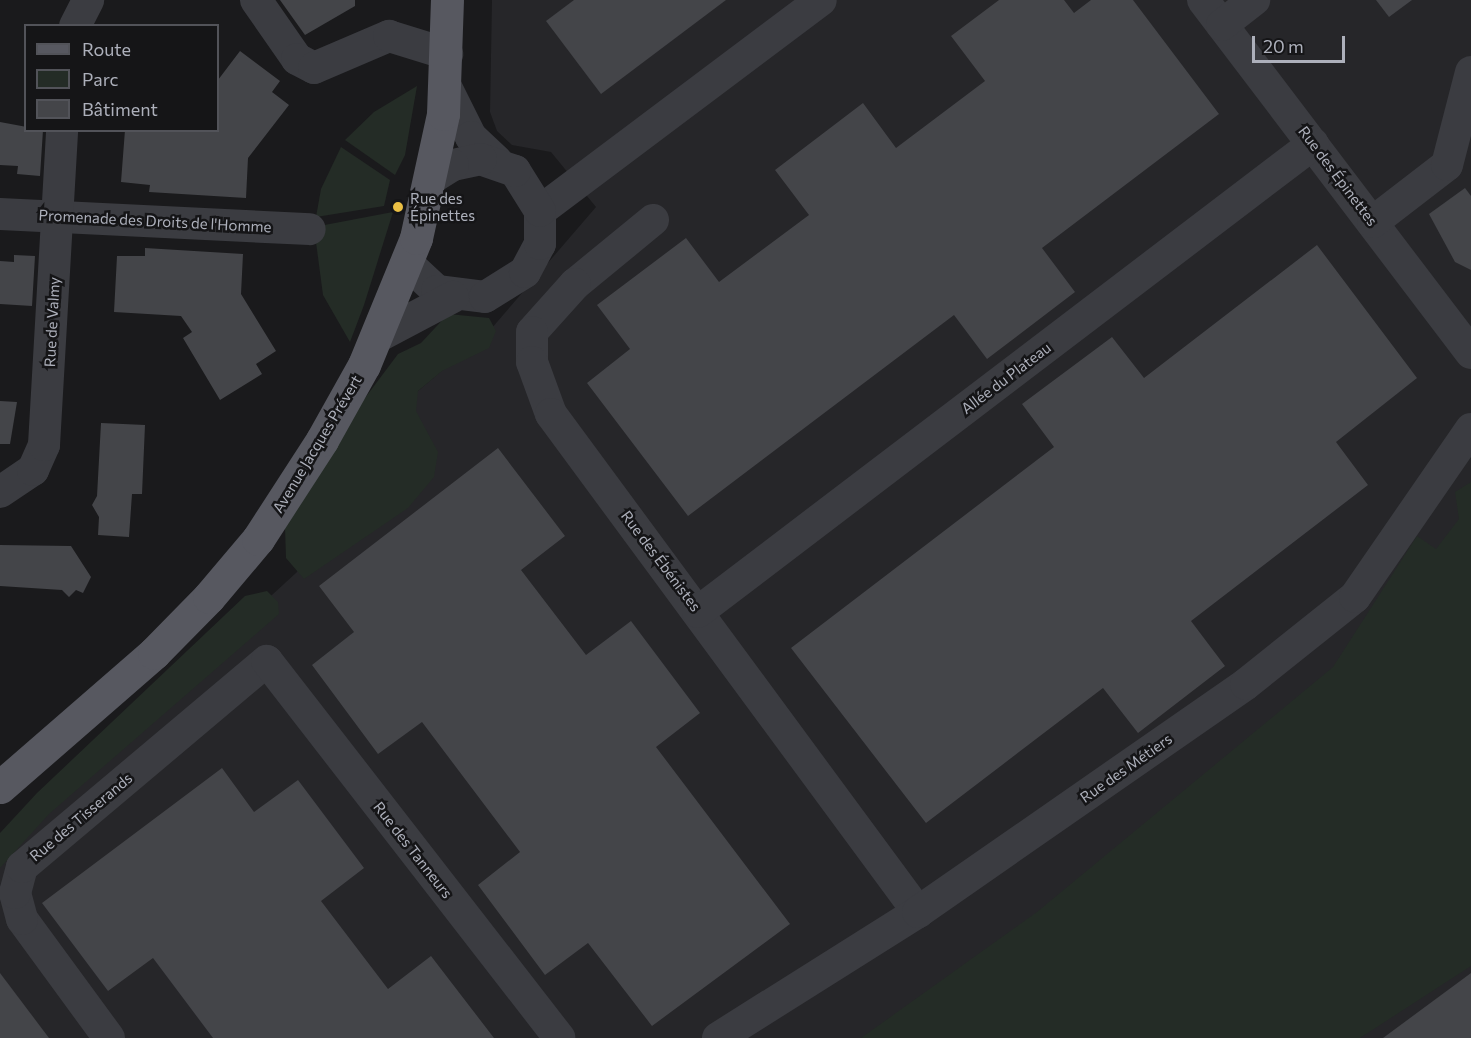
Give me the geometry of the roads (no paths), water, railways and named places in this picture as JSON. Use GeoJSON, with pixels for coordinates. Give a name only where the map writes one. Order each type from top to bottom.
{"type":"FeatureCollection","features":[{"type":"Feature","properties":{"kind":"main road","name":"Avenue Jacques Prévert"},"geometry":{"type":"LineString","coordinates":[[0,787],[154,653],[251,548],[322,440],[377,337],[408,264],[432,178],[446,87],[447,0]]}},
{"type":"Feature","properties":{"kind":"street"},"geometry":{"type":"LineString","coordinates":[[76,24],[88,0]]}},
{"type":"Feature","properties":{"kind":"street"},"geometry":{"type":"LineString","coordinates":[[256,0],[297,59],[314,68],[389,36],[447,54]]}},
{"type":"Feature","properties":{"kind":"street"},"geometry":{"type":"LineString","coordinates":[[540,212],[821,0]]}},
{"type":"Feature","properties":{"kind":"street","name":"Rue des Épinettes"},"geometry":{"type":"LineString","coordinates":[[1203,0],[1471,353]]}},
{"type":"Feature","properties":{"kind":"street"},"geometry":{"type":"LineString","coordinates":[[1222,25],[1254,0]]}},
{"type":"Feature","properties":{"kind":"street"},"geometry":{"type":"LineString","coordinates":[[1373,222],[1448,165],[1471,72]]}},
{"type":"Feature","properties":{"kind":"street"},"geometry":{"type":"LineString","coordinates":[[377,337],[453,297],[500,292],[525,272],[540,243],[540,212],[527,182],[497,161],[471,137],[446,87]]}},
{"type":"Feature","properties":{"kind":"street","name":"Rue de Valmy"},"geometry":{"type":"LineString","coordinates":[[0,492],[33,470],[44,445],[62,132]]}},
{"type":"Feature","properties":{"kind":"street","name":"Allée du Plateau"},"geometry":{"type":"LineString","coordinates":[[698,612],[1313,144]]}},
{"type":"Feature","properties":{"kind":"street"},"geometry":{"type":"LineString","coordinates":[[432,178],[459,164],[497,161]]}},
{"type":"Feature","properties":{"kind":"street","name":"Promenade des Droits de l'Homme"},"geometry":{"type":"LineString","coordinates":[[0,214],[309,229]]}},
{"type":"Feature","properties":{"kind":"street","name":"Rue des Ébénistes"},"geometry":{"type":"LineString","coordinates":[[653,219],[551,308],[532,332],[532,362],[551,414],[918,912]]}},
{"type":"Feature","properties":{"kind":"street"},"geometry":{"type":"LineString","coordinates":[[408,264],[424,282],[453,297]]}},
{"type":"Feature","properties":{"kind":"street","name":"Rue des Métiers"},"geometry":{"type":"LineString","coordinates":[[718,1038],[918,912],[1246,684],[1355,597],[1471,429]]}},
{"type":"Feature","properties":{"kind":"street","name":"Rue des Tisserands"},"geometry":{"type":"LineString","coordinates":[[109,1038],[22,919],[15,893],[22,867],[267,661]]}},
{"type":"Feature","properties":{"kind":"street","name":"Rue des Tanneurs"},"geometry":{"type":"LineString","coordinates":[[267,661],[559,1038]]}},
{"type":"Feature","properties":{"kind":"place","name":"Rue des Épinettes"},"geometry":{"type":"Point","coordinates":[398,207]}}]}
